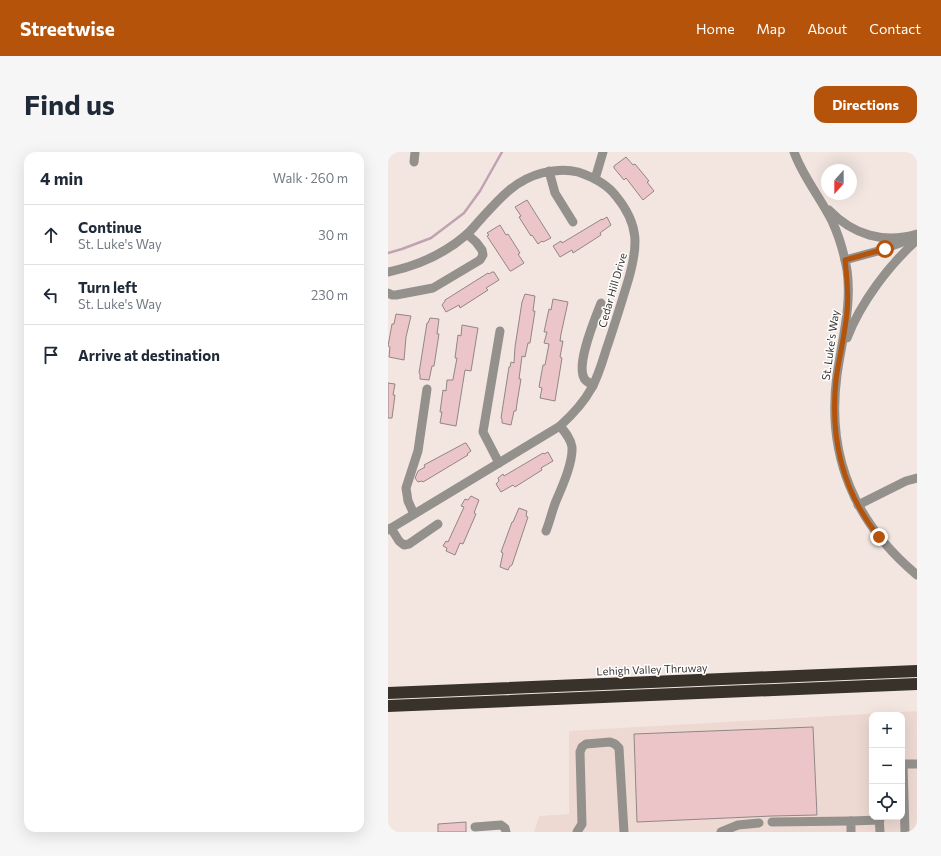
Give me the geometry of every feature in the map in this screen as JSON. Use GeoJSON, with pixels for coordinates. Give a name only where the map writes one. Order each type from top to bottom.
{"type":"FeatureCollection","features":[{"type":"Feature","properties":{"kind":"highway","name":"Lehigh Valley Thruway"},"geometry":{"type":"LineString","coordinates":[[388,692],[917,671]]}},
{"type":"Feature","properties":{"kind":"highway"},"geometry":{"type":"LineString","coordinates":[[388,706],[917,684]]}},
{"type":"Feature","properties":{"kind":"street"},"geometry":{"type":"LineString","coordinates":[[414,162],[415,152]]}},
{"type":"Feature","properties":{"kind":"street"},"geometry":{"type":"LineString","coordinates":[[595,179],[603,152]]}},
{"type":"Feature","properties":{"kind":"street","name":"St. Luke's Way"},"geometry":{"type":"LineString","coordinates":[[794,152],[836,230],[845,260],[848,302],[846,323],[838,366],[835,402],[836,438],[847,481],[858,505],[873,529],[892,553],[917,575]]}},
{"type":"Feature","properties":{"kind":"street","name":"Cedar Hill Drive"},"geometry":{"type":"LineString","coordinates":[[388,272],[417,264],[433,257],[467,234],[502,195],[514,185],[530,176],[549,171],[562,170],[575,172],[595,179],[614,193],[622,203],[633,224],[636,245],[635,259],[593,386],[579,406],[560,426],[541,436],[390,529]]}},
{"type":"Feature","properties":{"kind":"street"},"geometry":{"type":"LineString","coordinates":[[549,171],[555,193],[573,222]]}},
{"type":"Feature","properties":{"kind":"street"},"geometry":{"type":"LineString","coordinates":[[818,197],[826,208],[837,218],[864,234],[878,238],[908,237],[917,235]]}},
{"type":"Feature","properties":{"kind":"street"},"geometry":{"type":"LineString","coordinates":[[388,293],[396,295],[433,288],[480,260],[483,255],[482,250],[467,234]]}},
{"type":"Feature","properties":{"kind":"street"},"geometry":{"type":"LineString","coordinates":[[845,260],[878,251],[917,235]]}},
{"type":"Feature","properties":{"kind":"street"},"geometry":{"type":"LineString","coordinates":[[838,366],[848,334],[866,302],[892,267],[917,240]]}},
{"type":"Feature","properties":{"kind":"street"},"geometry":{"type":"LineString","coordinates":[[593,386],[584,379],[582,371],[582,358],[601,303]]}},
{"type":"Feature","properties":{"kind":"street"},"geometry":{"type":"LineString","coordinates":[[499,463],[482,432],[500,331]]}},
{"type":"Feature","properties":{"kind":"street"},"geometry":{"type":"LineString","coordinates":[[414,514],[408,501],[406,488],[418,451],[427,389]]}},
{"type":"Feature","properties":{"kind":"street"},"geometry":{"type":"LineString","coordinates":[[546,531],[572,456],[572,446],[569,438],[560,426]]}},
{"type":"Feature","properties":{"kind":"street"},"geometry":{"type":"LineString","coordinates":[[858,505],[906,480],[917,470]]}},
{"type":"Feature","properties":{"kind":"street"},"geometry":{"type":"LineString","coordinates":[[906,480],[917,478]]}},
{"type":"Feature","properties":{"kind":"street"},"geometry":{"type":"LineString","coordinates":[[390,529],[404,545],[409,544],[438,524]]}},
{"type":"Feature","properties":{"kind":"street"},"geometry":{"type":"LineString","coordinates":[[577,832],[582,824],[580,752],[586,744],[610,742],[619,748],[624,832]]}},
{"type":"Feature","properties":{"kind":"street"},"geometry":{"type":"LineString","coordinates":[[905,764],[917,764]]}},
{"type":"Feature","properties":{"kind":"street"},"geometry":{"type":"LineString","coordinates":[[904,784],[905,832]]}},
{"type":"Feature","properties":{"kind":"street"},"geometry":{"type":"LineString","coordinates":[[772,822],[869,820]]}},
{"type":"Feature","properties":{"kind":"street"},"geometry":{"type":"LineString","coordinates":[[880,820],[880,832]]}},
{"type":"Feature","properties":{"kind":"street"},"geometry":{"type":"LineString","coordinates":[[851,821],[851,832]]}},
{"type":"Feature","properties":{"kind":"street"},"geometry":{"type":"LineString","coordinates":[[722,832],[738,825],[759,823]]}},
{"type":"Feature","properties":{"kind":"street"},"geometry":{"type":"LineString","coordinates":[[475,827],[501,825],[505,828],[506,832]]}},
{"type":"Feature","properties":{"kind":"shaded area"},"geometry":{"type":"Polygon","coordinates":[[[917,711],[917,832],[534,832],[539,816],[569,814],[569,731],[869,714],[869,820],[905,820],[905,712],[900,712],[917,711]]]}},
{"type":"Feature","properties":{"kind":"building"},"geometry":{"type":"Polygon","coordinates":[[[626,157],[633,165],[635,164],[649,181],[647,182],[654,191],[643,200],[626,178],[624,180],[614,168],[614,166],[626,157]]]}},
{"type":"Feature","properties":{"kind":"building"},"geometry":{"type":"Polygon","coordinates":[[[527,200],[551,238],[538,244],[519,217],[521,216],[515,207],[527,200]]]}},
{"type":"Feature","properties":{"kind":"building"},"geometry":{"type":"Polygon","coordinates":[[[607,217],[611,225],[600,233],[601,235],[573,253],[572,250],[560,257],[553,246],[561,241],[562,243],[607,217]]]}},
{"type":"Feature","properties":{"kind":"building"},"geometry":{"type":"Polygon","coordinates":[[[500,225],[506,235],[508,234],[520,253],[518,254],[524,263],[511,271],[487,236],[489,235],[487,233],[500,225]]]}},
{"type":"Feature","properties":{"kind":"building"},"geometry":{"type":"Polygon","coordinates":[[[494,272],[499,280],[486,288],[488,290],[460,308],[459,305],[446,312],[442,305],[445,300],[494,272]]]}},
{"type":"Feature","properties":{"kind":"building"},"geometry":{"type":"Polygon","coordinates":[[[525,294],[535,296],[533,311],[535,311],[530,343],[528,343],[525,357],[522,356],[519,379],[521,379],[516,411],[514,411],[511,425],[502,423],[501,418],[509,367],[511,362],[514,363],[522,302],[525,294]]]}},
{"type":"Feature","properties":{"kind":"building"},"geometry":{"type":"Polygon","coordinates":[[[553,299],[568,302],[560,341],[563,341],[560,357],[562,358],[555,401],[540,398],[542,388],[539,387],[549,344],[544,343],[547,332],[544,332],[549,309],[551,310],[553,299]]]}},
{"type":"Feature","properties":{"kind":"building"},"geometry":{"type":"Polygon","coordinates":[[[396,314],[411,316],[406,337],[404,360],[389,357],[390,347],[388,346],[392,324],[394,324],[396,314]]]}},
{"type":"Feature","properties":{"kind":"building"},"geometry":{"type":"Polygon","coordinates":[[[430,318],[439,319],[437,334],[439,334],[434,366],[432,366],[429,380],[420,379],[419,373],[427,323],[430,318]]]}},
{"type":"Feature","properties":{"kind":"building"},"geometry":{"type":"Polygon","coordinates":[[[462,325],[478,328],[471,371],[465,370],[456,426],[440,423],[442,412],[440,412],[443,390],[446,391],[447,380],[453,380],[457,358],[455,358],[458,335],[461,336],[462,325]]]}},
{"type":"Feature","properties":{"kind":"building"},"geometry":{"type":"Polygon","coordinates":[[[388,383],[395,384],[392,418],[388,418],[388,383]]]}},
{"type":"Feature","properties":{"kind":"building"},"geometry":{"type":"Polygon","coordinates":[[[465,443],[471,451],[467,454],[468,455],[423,482],[418,482],[415,478],[418,471],[425,467],[424,465],[465,443]]]}},
{"type":"Feature","properties":{"kind":"building"},"geometry":{"type":"Polygon","coordinates":[[[548,452],[553,461],[541,468],[542,470],[515,487],[513,485],[501,492],[496,484],[499,481],[498,478],[543,453],[548,452]]]}},
{"type":"Feature","properties":{"kind":"building"},"geometry":{"type":"Polygon","coordinates":[[[471,496],[479,500],[474,513],[476,514],[463,544],[460,543],[455,555],[446,551],[447,548],[443,546],[446,541],[448,542],[464,507],[461,506],[465,499],[468,500],[471,496]]]}},
{"type":"Feature","properties":{"kind":"building"},"geometry":{"type":"Polygon","coordinates":[[[519,508],[527,511],[526,516],[528,517],[512,565],[508,570],[500,567],[503,553],[501,552],[519,508]]]}},
{"type":"Feature","properties":{"kind":"building"},"geometry":{"type":"Polygon","coordinates":[[[813,727],[817,815],[637,822],[634,734],[813,727]]]}},
{"type":"Feature","properties":{"kind":"building"},"geometry":{"type":"Polygon","coordinates":[[[466,822],[466,832],[438,832],[438,824],[466,822]]]}},
{"type":"Feature","properties":{"kind":"waterway"},"geometry":{"type":"LineString","coordinates":[[388,253],[431,238],[464,213],[480,191],[502,152]]}},
{"type":"Feature","properties":{"kind":"route"},"geometry":{"type":"LineString","coordinates":[[879,537],[859,508],[847,481],[836,438],[834,410],[838,366],[846,323],[848,302],[845,260],[885,249]]}}]}
